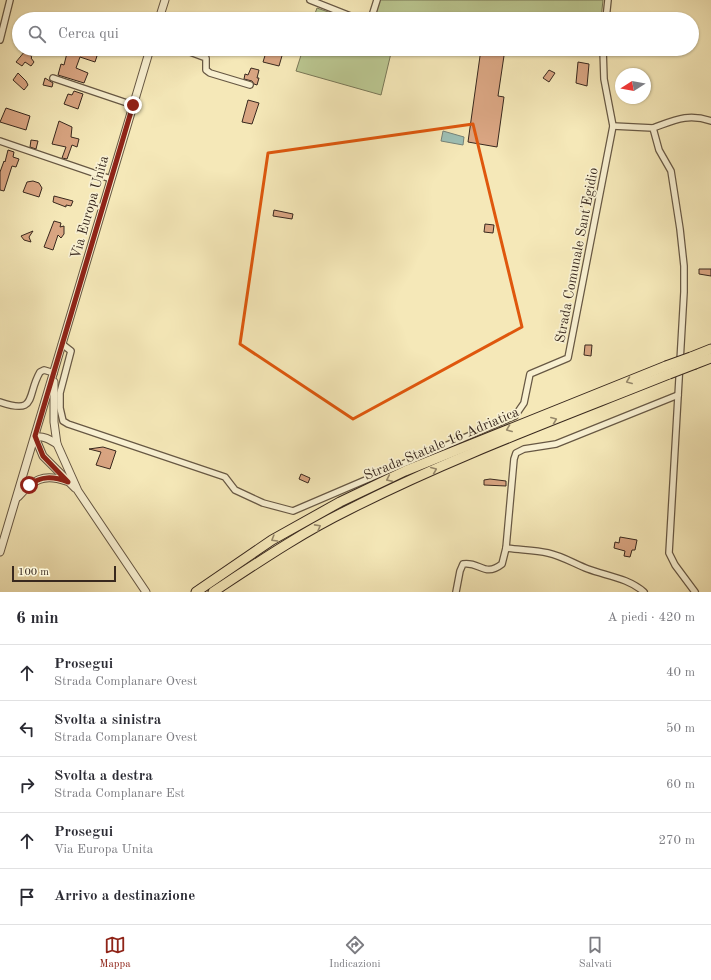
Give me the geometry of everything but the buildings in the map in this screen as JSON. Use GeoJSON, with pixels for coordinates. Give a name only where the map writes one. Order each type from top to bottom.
{"type":"FeatureCollection","features":[{"type":"Feature","properties":{"kind":"highway","name":"Strada Statale 16 Adriatica"},"geometry":{"type":"LineString","coordinates":[[196,592],[272,540],[340,502],[405,471],[693,360],[711,349]]}},
{"type":"Feature","properties":{"kind":"highway","name":"Strada Statale 16 Adriatica"},"geometry":{"type":"LineString","coordinates":[[693,360],[711,358]]}},
{"type":"Feature","properties":{"kind":"highway","name":"Strada Statale 16 Adriatica"},"geometry":{"type":"LineString","coordinates":[[213,592],[278,549],[347,510],[410,480],[667,370]]}},
{"type":"Feature","properties":{"kind":"street"},"geometry":{"type":"LineString","coordinates":[[0,40],[10,0]]}},
{"type":"Feature","properties":{"kind":"street"},"geometry":{"type":"LineString","coordinates":[[161,12],[165,0]]}},
{"type":"Feature","properties":{"kind":"street"},"geometry":{"type":"LineString","coordinates":[[310,0],[340,12]]}},
{"type":"Feature","properties":{"kind":"street"},"geometry":{"type":"LineString","coordinates":[[373,12],[377,0]]}},
{"type":"Feature","properties":{"kind":"street"},"geometry":{"type":"LineString","coordinates":[[607,12],[608,0]]}},
{"type":"Feature","properties":{"kind":"street","name":"Via Europa Unita"},"geometry":{"type":"LineString","coordinates":[[54,373],[110,179],[148,56]]}},
{"type":"Feature","properties":{"kind":"street"},"geometry":{"type":"LineString","coordinates":[[201,56],[206,58],[206,70],[210,73],[250,85]]}},
{"type":"Feature","properties":{"kind":"street","name":"Strada Comunale Sant'Egidio"},"geometry":{"type":"LineString","coordinates":[[62,344],[71,351],[60,392],[60,408],[63,421],[68,424],[225,477],[235,490],[263,503],[293,512],[515,416],[524,404],[530,374],[568,358],[613,126],[604,79],[603,56]]}},
{"type":"Feature","properties":{"kind":"street"},"geometry":{"type":"LineString","coordinates":[[53,78],[133,105]]}},
{"type":"Feature","properties":{"kind":"street"},"geometry":{"type":"LineString","coordinates":[[613,126],[653,128],[686,117],[700,117],[711,121]]}},
{"type":"Feature","properties":{"kind":"street"},"geometry":{"type":"LineString","coordinates":[[653,128],[659,150],[671,172],[682,251],[684,292],[669,553],[675,565],[695,592]]}},
{"type":"Feature","properties":{"kind":"street"},"geometry":{"type":"LineString","coordinates":[[0,142],[110,179]]}},
{"type":"Feature","properties":{"kind":"street"},"geometry":{"type":"LineString","coordinates":[[0,402],[21,407],[27,404],[31,398],[40,372],[44,370],[54,373]]}},
{"type":"Feature","properties":{"kind":"street"},"geometry":{"type":"LineString","coordinates":[[0,552],[54,373]]}},
{"type":"Feature","properties":{"kind":"street"},"geometry":{"type":"LineString","coordinates":[[54,373],[54,422],[57,444],[78,491],[146,592]]}},
{"type":"Feature","properties":{"kind":"street"},"geometry":{"type":"LineString","coordinates":[[456,592],[460,571],[463,564],[468,563],[488,570],[495,569],[502,564],[506,548],[514,459],[516,453],[524,449],[556,444],[678,394]]}},
{"type":"Feature","properties":{"kind":"street"},"geometry":{"type":"LineString","coordinates":[[35,436],[48,438],[57,444]]}},
{"type":"Feature","properties":{"kind":"street"},"geometry":{"type":"LineString","coordinates":[[35,436],[43,456],[78,491]]}},
{"type":"Feature","properties":{"kind":"street"},"geometry":{"type":"LineString","coordinates":[[16,498],[36,480],[50,478],[68,482]]}},
{"type":"Feature","properties":{"kind":"street"},"geometry":{"type":"LineString","coordinates":[[506,548],[547,552],[590,569],[627,581],[644,592]]}},
{"type":"Feature","properties":{"kind":"highlighted area"},"geometry":{"type":"Polygon","coordinates":[[[473,124],[522,327],[353,419],[240,344],[268,153],[473,124]]]}},
{"type":"Feature","properties":{"kind":"green space"},"geometry":{"type":"Polygon","coordinates":[[[380,0],[603,0],[602,12],[376,12],[380,0]]]}},
{"type":"Feature","properties":{"kind":"green space"},"geometry":{"type":"Polygon","coordinates":[[[317,8],[328,12],[316,12],[317,8]]]}},
{"type":"Feature","properties":{"kind":"green space"},"geometry":{"type":"Polygon","coordinates":[[[301,56],[390,56],[381,95],[296,71],[301,56]]]}},
{"type":"Feature","properties":{"kind":"water"},"geometry":{"type":"Polygon","coordinates":[[[443,131],[464,137],[463,145],[441,141],[443,131]]]}},
{"type":"Feature","properties":{"kind":"route"},"geometry":{"type":"LineString","coordinates":[[29,485],[36,480],[43,478],[56,478],[68,482],[43,456],[38,447],[35,436],[133,105]]}}]}
